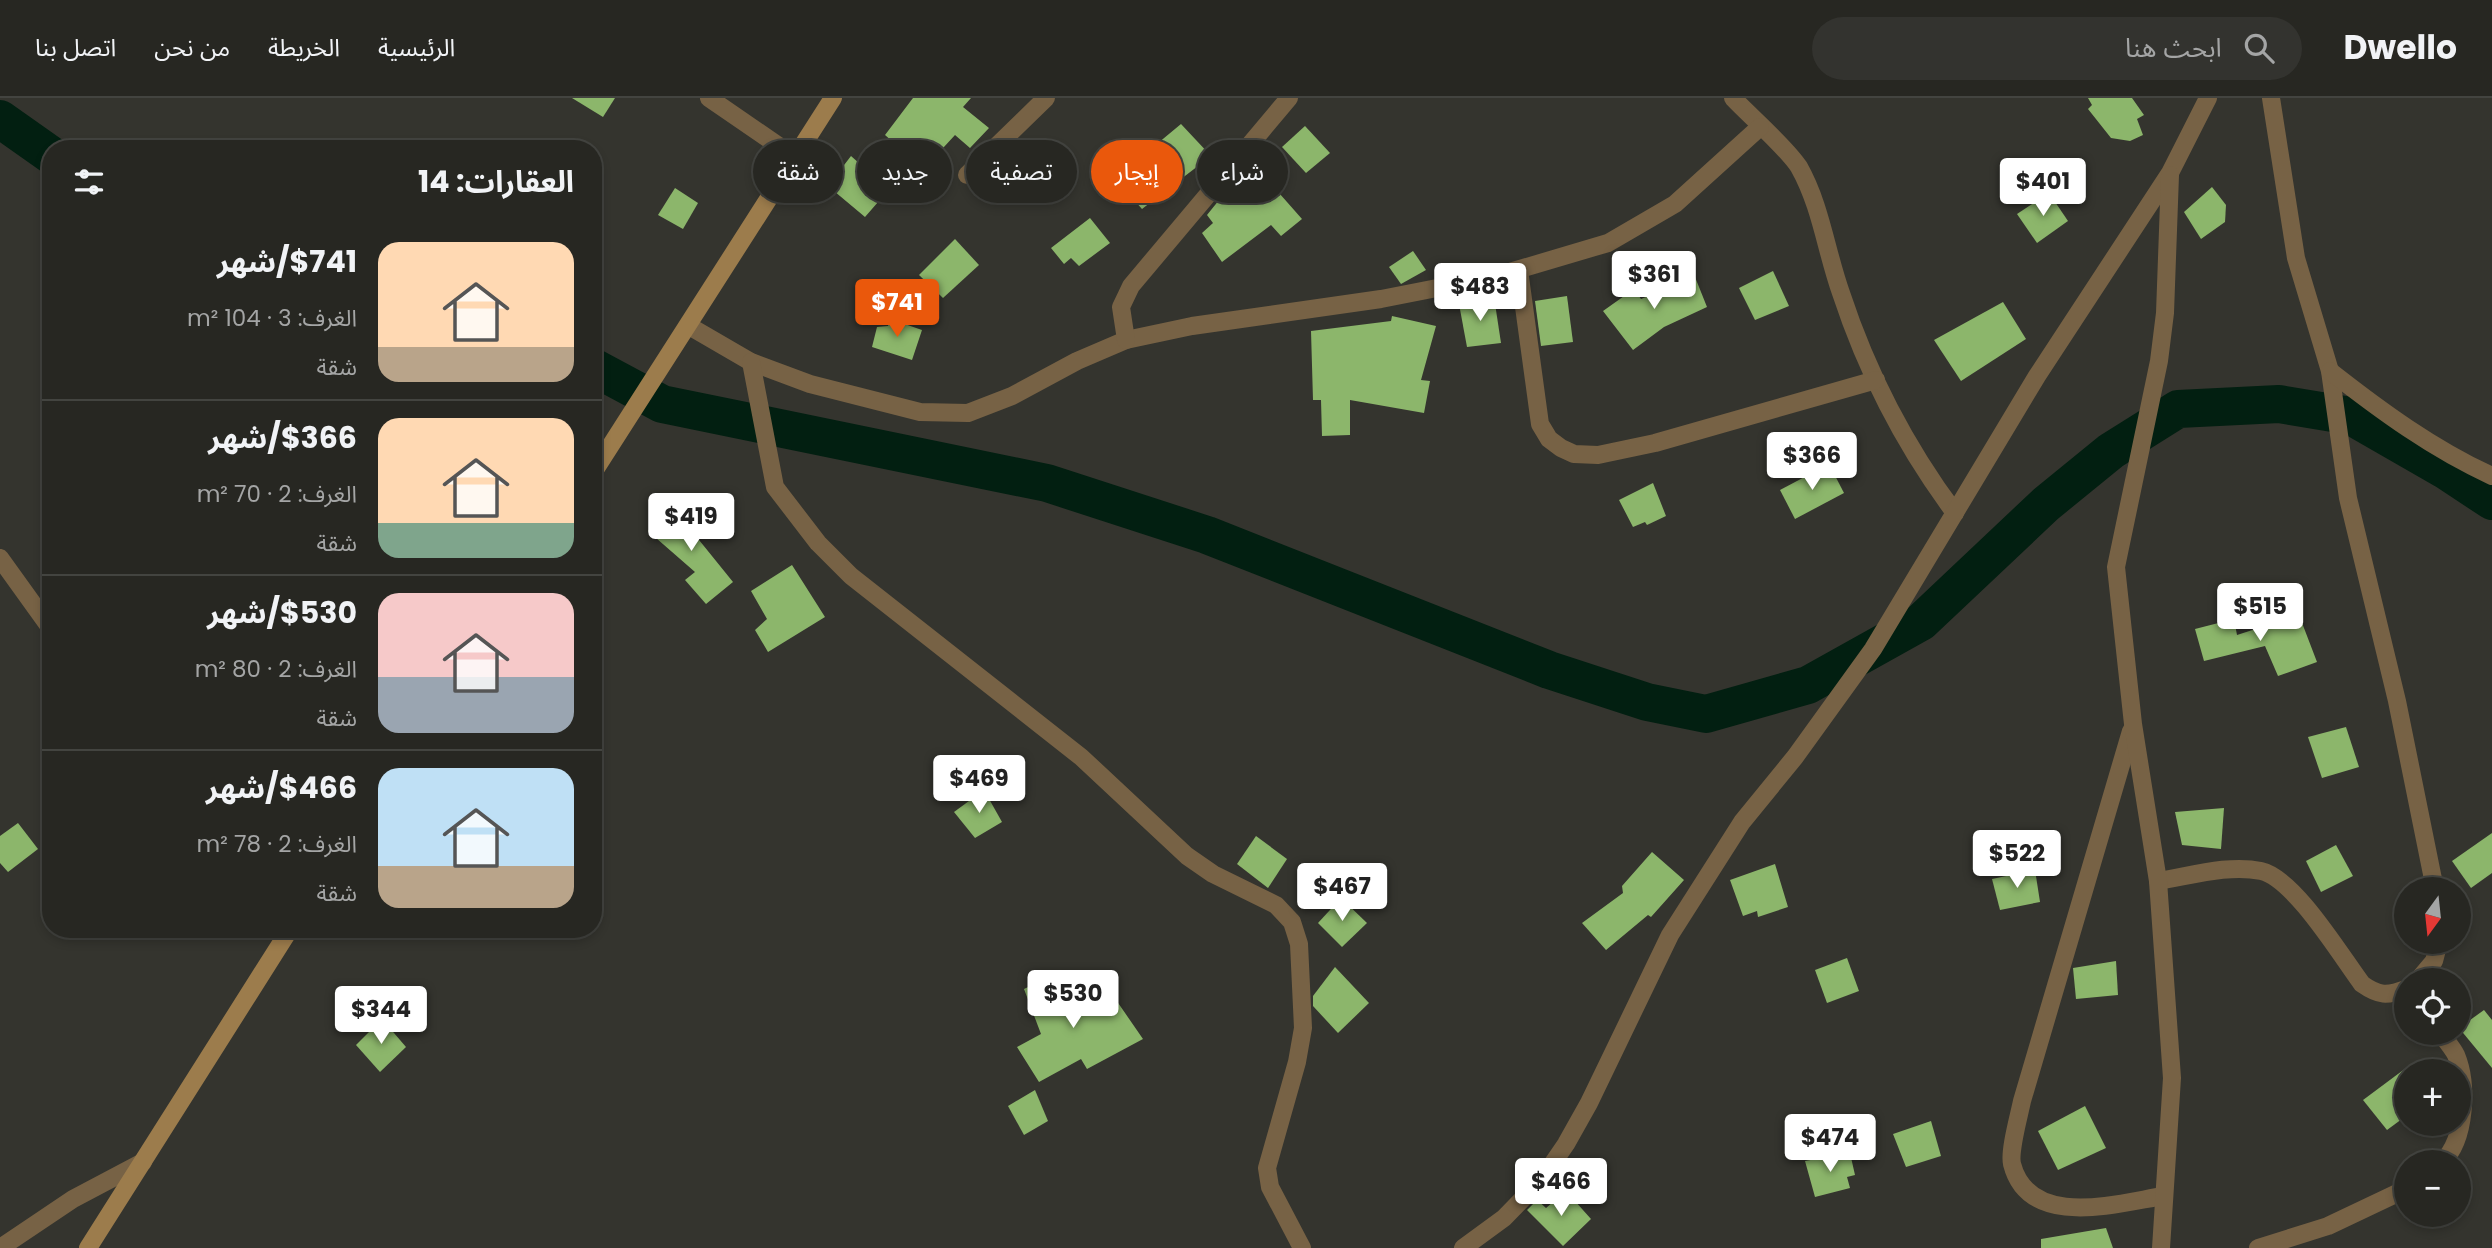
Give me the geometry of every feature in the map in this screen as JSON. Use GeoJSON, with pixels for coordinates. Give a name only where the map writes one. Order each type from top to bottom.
{"type":"FeatureCollection","features":[{"type":"Feature","properties":{"kind":"main road"},"geometry":{"type":"LineString","coordinates":[[807,140],[833,98]]}},
{"type":"Feature","properties":{"kind":"main road"},"geometry":{"type":"LineString","coordinates":[[602,460],[767,203]]}},
{"type":"Feature","properties":{"kind":"main road"},"geometry":{"type":"LineString","coordinates":[[88,1248],[284,938]]}},
{"type":"Feature","properties":{"kind":"street"},"geometry":{"type":"LineString","coordinates":[[709,98],[770,140]]}},
{"type":"Feature","properties":{"kind":"street"},"geometry":{"type":"LineString","coordinates":[[1003,140],[1046,98]]}},
{"type":"Feature","properties":{"kind":"street"},"geometry":{"type":"LineString","coordinates":[[1126,340],[1121,307],[1131,286],[1289,98]]}},
{"type":"Feature","properties":{"kind":"street"},"geometry":{"type":"LineString","coordinates":[[1733,98],[1797,164],[1812,194],[1840,293],[1876,380],[1901,434],[1955,513]]}},
{"type":"Feature","properties":{"kind":"street"},"geometry":{"type":"LineString","coordinates":[[1463,1248],[1513,1208],[1542,1178],[1566,1144],[1590,1103],[1670,935],[1742,822],[1795,757],[1873,649],[2037,376],[2170,173],[2208,98]]}},
{"type":"Feature","properties":{"kind":"street"},"geometry":{"type":"LineString","coordinates":[[2271,98],[2296,258],[2330,371],[2348,498],[2400,715],[2433,877]]}},
{"type":"Feature","properties":{"kind":"street"},"geometry":{"type":"LineString","coordinates":[[689,326],[751,362],[810,384],[920,412],[968,413],[1012,396],[1077,361],[1126,340],[1192,326],[1381,299],[1519,270],[1608,243],[1675,204],[1760,127]]}},
{"type":"Feature","properties":{"kind":"street"},"geometry":{"type":"LineString","coordinates":[[2161,1248],[2172,1077],[2158,881],[2133,724],[2116,567],[2159,361],[2165,313],[2170,173]]}},
{"type":"Feature","properties":{"kind":"street"},"geometry":{"type":"LineString","coordinates":[[1519,270],[1540,424],[1549,439],[1574,454],[1598,455],[1655,443],[1876,380]]}},
{"type":"Feature","properties":{"kind":"street"},"geometry":{"type":"LineString","coordinates":[[751,362],[775,487],[818,543],[861,584],[1081,757],[1186,856],[1213,874],[1276,905],[1292,922],[1299,944],[1303,1028],[1297,1062],[1267,1168],[1270,1187],[1302,1248]]}},
{"type":"Feature","properties":{"kind":"street"},"geometry":{"type":"LineString","coordinates":[[2330,371],[2379,410],[2462,462],[2492,476]]}},
{"type":"Feature","properties":{"kind":"street"},"geometry":{"type":"LineString","coordinates":[[0,558],[42,616]]}},
{"type":"Feature","properties":{"kind":"street"},"geometry":{"type":"LineString","coordinates":[[2133,724],[2022,1101],[2011,1163],[2021,1185],[2042,1202],[2075,1210],[2164,1196]]}},
{"type":"Feature","properties":{"kind":"street"},"geometry":{"type":"LineString","coordinates":[[2158,881],[2218,872],[2262,871],[2290,888],[2362,984],[2376,994],[2394,993]]}},
{"type":"Feature","properties":{"kind":"street"},"geometry":{"type":"LineString","coordinates":[[2448,1045],[2455,1055],[2461,1096],[2461,1120],[2456,1140],[2450,1150]]}},
{"type":"Feature","properties":{"kind":"street"},"geometry":{"type":"LineString","coordinates":[[0,1248],[63,1205],[143,1162]]}},
{"type":"Feature","properties":{"kind":"street"},"geometry":{"type":"LineString","coordinates":[[2258,1248],[2328,1226],[2394,1195]]}},
{"type":"Feature","properties":{"kind":"building"},"geometry":{"type":"Polygon","coordinates":[[[572,98],[615,98],[603,117],[572,98]]]}},
{"type":"Feature","properties":{"kind":"building"},"geometry":{"type":"Polygon","coordinates":[[[913,98],[971,98],[963,107],[989,128],[978,140],[966,140],[966,145],[955,135],[950,140],[891,140],[885,135],[913,98]]]}},
{"type":"Feature","properties":{"kind":"building"},"geometry":{"type":"Polygon","coordinates":[[[2088,98],[2132,98],[2144,115],[2137,119],[2143,135],[2130,141],[2111,138],[2088,109],[2092,105],[2088,98]]]}},
{"type":"Feature","properties":{"kind":"building"},"geometry":{"type":"Polygon","coordinates":[[[1181,124],[1197,141],[1197,167],[1183,178],[1183,140],[1162,140],[1181,124]]]}},
{"type":"Feature","properties":{"kind":"building"},"geometry":{"type":"Polygon","coordinates":[[[1305,126],[1330,153],[1306,173],[1288,154],[1288,142],[1305,126]]]}},
{"type":"Feature","properties":{"kind":"building"},"geometry":{"type":"Polygon","coordinates":[[[851,156],[857,161],[857,203],[877,203],[865,217],[843,199],[843,166],[851,156]]]}},
{"type":"Feature","properties":{"kind":"building"},"geometry":{"type":"Polygon","coordinates":[[[2212,187],[2226,205],[2225,222],[2201,239],[2184,212],[2212,187]]]}},
{"type":"Feature","properties":{"kind":"building"},"geometry":{"type":"Polygon","coordinates":[[[675,188],[698,203],[683,229],[658,215],[675,188]]]}},
{"type":"Feature","properties":{"kind":"building"},"geometry":{"type":"Polygon","coordinates":[[[2049,193],[2068,221],[2037,243],[2017,214],[2049,193]]]}},
{"type":"Feature","properties":{"kind":"building"},"geometry":{"type":"Polygon","coordinates":[[[1137,203],[1150,203],[1142,209],[1137,203]]]}},
{"type":"Feature","properties":{"kind":"building"},"geometry":{"type":"Polygon","coordinates":[[[1217,203],[1288,203],[1302,219],[1281,236],[1271,225],[1222,262],[1202,233],[1213,223],[1207,215],[1217,203]]]}},
{"type":"Feature","properties":{"kind":"building"},"geometry":{"type":"Polygon","coordinates":[[[1090,218],[1110,243],[1079,266],[1071,258],[1064,264],[1051,248],[1090,218]]]}},
{"type":"Feature","properties":{"kind":"building"},"geometry":{"type":"Polygon","coordinates":[[[955,239],[979,265],[943,298],[919,275],[955,239]]]}},
{"type":"Feature","properties":{"kind":"building"},"geometry":{"type":"Polygon","coordinates":[[[1413,251],[1426,270],[1401,284],[1389,267],[1413,251]]]}},
{"type":"Feature","properties":{"kind":"building"},"geometry":{"type":"Polygon","coordinates":[[[1773,271],[1789,306],[1755,320],[1739,288],[1773,271]]]}},
{"type":"Feature","properties":{"kind":"building"},"geometry":{"type":"Polygon","coordinates":[[[1695,277],[1707,307],[1664,327],[1633,350],[1603,311],[1634,289],[1641,299],[1695,277]]]}},
{"type":"Feature","properties":{"kind":"building"},"geometry":{"type":"Polygon","coordinates":[[[1567,296],[1573,342],[1541,346],[1535,301],[1567,296]]]}},
{"type":"Feature","properties":{"kind":"building"},"geometry":{"type":"Polygon","coordinates":[[[1494,297],[1501,343],[1467,347],[1459,304],[1494,297]]]}},
{"type":"Feature","properties":{"kind":"building"},"geometry":{"type":"Polygon","coordinates":[[[2003,302],[2026,339],[1961,381],[1934,340],[2003,302]]]}},
{"type":"Feature","properties":{"kind":"building"},"geometry":{"type":"Polygon","coordinates":[[[1392,316],[1436,326],[1421,380],[1430,381],[1424,413],[1350,400],[1350,435],[1322,436],[1321,400],[1313,400],[1311,331],[1391,321],[1392,316]]]}},
{"type":"Feature","properties":{"kind":"building"},"geometry":{"type":"Polygon","coordinates":[[[890,319],[922,330],[912,360],[872,347],[877,327],[888,326],[890,319]]]}},
{"type":"Feature","properties":{"kind":"building"},"geometry":{"type":"Polygon","coordinates":[[[1829,464],[1844,493],[1795,519],[1780,490],[1829,464]]]}},
{"type":"Feature","properties":{"kind":"building"},"geometry":{"type":"Polygon","coordinates":[[[1653,483],[1666,516],[1647,525],[1645,522],[1633,527],[1619,500],[1653,483]]]}},
{"type":"Feature","properties":{"kind":"building"},"geometry":{"type":"Polygon","coordinates":[[[670,503],[700,530],[695,535],[733,582],[706,604],[685,580],[695,572],[648,531],[670,503]]]}},
{"type":"Feature","properties":{"kind":"building"},"geometry":{"type":"Polygon","coordinates":[[[792,565],[825,617],[768,652],[755,630],[767,619],[751,591],[792,565]]]}},
{"type":"Feature","properties":{"kind":"building"},"geometry":{"type":"Polygon","coordinates":[[[2299,615],[2317,662],[2278,676],[2265,646],[2204,661],[2195,629],[2234,619],[2237,635],[2299,615]]]}},
{"type":"Feature","properties":{"kind":"building"},"geometry":{"type":"Polygon","coordinates":[[[2346,727],[2359,767],[2322,778],[2308,737],[2346,727]]]}},
{"type":"Feature","properties":{"kind":"building"},"geometry":{"type":"Polygon","coordinates":[[[984,790],[1002,822],[975,838],[954,812],[984,790]]]}},
{"type":"Feature","properties":{"kind":"building"},"geometry":{"type":"Polygon","coordinates":[[[2224,808],[2221,849],[2182,845],[2175,812],[2224,808]]]}},
{"type":"Feature","properties":{"kind":"building"},"geometry":{"type":"Polygon","coordinates":[[[18,823],[38,849],[8,872],[0,863],[0,836],[18,823]]]}},
{"type":"Feature","properties":{"kind":"building"},"geometry":{"type":"Polygon","coordinates":[[[2492,833],[2492,873],[2471,888],[2471,877],[2463,877],[2452,861],[2492,833]]]}},
{"type":"Feature","properties":{"kind":"building"},"geometry":{"type":"Polygon","coordinates":[[[1256,836],[1287,859],[1268,888],[1237,864],[1256,836]]]}},
{"type":"Feature","properties":{"kind":"building"},"geometry":{"type":"Polygon","coordinates":[[[2336,845],[2353,876],[2321,892],[2306,861],[2336,845]]]}},
{"type":"Feature","properties":{"kind":"building"},"geometry":{"type":"Polygon","coordinates":[[[1652,852],[1684,880],[1651,917],[1648,915],[1606,950],[1582,923],[1623,893],[1622,886],[1652,852]]]}},
{"type":"Feature","properties":{"kind":"building"},"geometry":{"type":"Polygon","coordinates":[[[1775,864],[1788,907],[1758,917],[1757,911],[1743,916],[1730,880],[1775,864]]]}},
{"type":"Feature","properties":{"kind":"building"},"geometry":{"type":"Polygon","coordinates":[[[2035,870],[2040,902],[2000,910],[1992,879],[2035,870]]]}},
{"type":"Feature","properties":{"kind":"building"},"geometry":{"type":"Polygon","coordinates":[[[1341,898],[1367,923],[1342,947],[1318,923],[1341,898]]]}},
{"type":"Feature","properties":{"kind":"building"},"geometry":{"type":"Polygon","coordinates":[[[1847,958],[1859,991],[1827,1003],[1815,970],[1847,958]]]}},
{"type":"Feature","properties":{"kind":"building"},"geometry":{"type":"Polygon","coordinates":[[[2116,961],[2118,995],[2076,999],[2073,968],[2116,961]]]}},
{"type":"Feature","properties":{"kind":"building"},"geometry":{"type":"Polygon","coordinates":[[[1335,967],[1369,1003],[1338,1033],[1313,1006],[1313,996],[1335,967]]]}},
{"type":"Feature","properties":{"kind":"building"},"geometry":{"type":"Polygon","coordinates":[[[1061,971],[1081,1015],[1114,997],[1143,1039],[1087,1069],[1081,1059],[1039,1082],[1017,1047],[1041,1034],[1024,989],[1061,971]]]}},
{"type":"Feature","properties":{"kind":"building"},"geometry":{"type":"Polygon","coordinates":[[[2484,1010],[2492,1020],[2492,1068],[2471,1043],[2471,1019],[2484,1010]]]}},
{"type":"Feature","properties":{"kind":"building"},"geometry":{"type":"Polygon","coordinates":[[[382,1019],[406,1047],[380,1072],[356,1045],[382,1019]]]}},
{"type":"Feature","properties":{"kind":"building"},"geometry":{"type":"Polygon","coordinates":[[[2394,1077],[2394,1125],[2387,1130],[2363,1100],[2394,1077]]]}},
{"type":"Feature","properties":{"kind":"building"},"geometry":{"type":"Polygon","coordinates":[[[1035,1090],[1048,1121],[1024,1135],[1008,1106],[1035,1090]]]}},
{"type":"Feature","properties":{"kind":"building"},"geometry":{"type":"Polygon","coordinates":[[[2085,1106],[2106,1148],[2058,1170],[2038,1131],[2085,1106]]]}},
{"type":"Feature","properties":{"kind":"building"},"geometry":{"type":"Polygon","coordinates":[[[1931,1121],[1941,1156],[1906,1167],[1893,1134],[1931,1121]]]}},
{"type":"Feature","properties":{"kind":"building"},"geometry":{"type":"Polygon","coordinates":[[[1850,1153],[1855,1175],[1847,1177],[1850,1188],[1815,1197],[1805,1161],[1850,1153]]]}},
{"type":"Feature","properties":{"kind":"building"},"geometry":{"type":"Polygon","coordinates":[[[1566,1191],[1591,1219],[1563,1246],[1527,1210],[1537,1200],[1546,1208],[1566,1191]]]}},
{"type":"Feature","properties":{"kind":"building"},"geometry":{"type":"Polygon","coordinates":[[[2106,1228],[2113,1248],[2041,1248],[2041,1239],[2106,1228]]]}},
{"type":"Feature","properties":{"kind":"waterway"},"geometry":{"type":"LineString","coordinates":[[0,119],[42,149]]}},
{"type":"Feature","properties":{"kind":"waterway"},"geometry":{"type":"LineString","coordinates":[[602,372],[662,404],[1047,483],[1207,535],[1549,670],[1647,702],[1706,714],[1808,685],[1921,622],[2046,504],[2111,451],[2178,409],[2279,404],[2351,416],[2445,470],[2492,501]]}}]}
